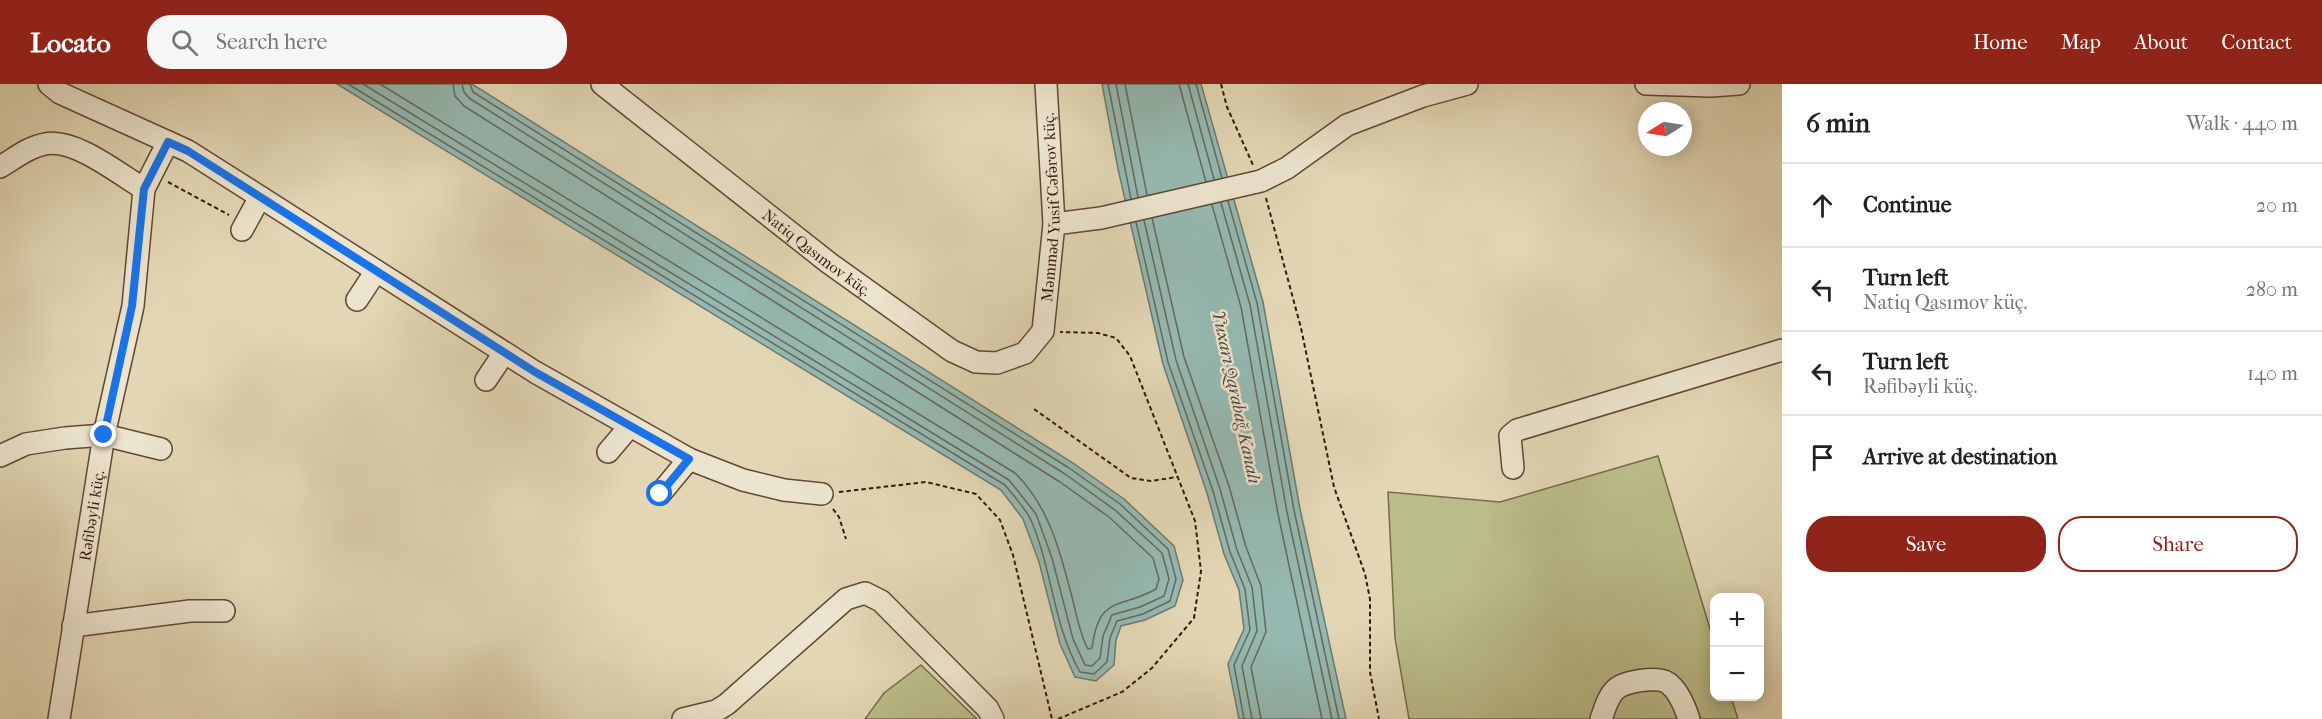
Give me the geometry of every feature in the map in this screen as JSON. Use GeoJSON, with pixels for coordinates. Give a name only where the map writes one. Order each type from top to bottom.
{"type":"FeatureCollection","features":[{"type":"Feature","properties":{"kind":"street"},"geometry":{"type":"LineString","coordinates":[[49,84],[60,93],[188,151],[504,353],[689,459],[743,480],[784,490],[822,494]]}},
{"type":"Feature","properties":{"kind":"street","name":"Natiq Qasımov küç."},"geometry":{"type":"LineString","coordinates":[[602,84],[829,263],[952,351],[976,362],[997,363],[1025,353],[1043,331]]}},
{"type":"Feature","properties":{"kind":"street","name":"Məmməd Yusif Cəfərov küç."},"geometry":{"type":"LineString","coordinates":[[1043,331],[1054,224],[1046,84]]}},
{"type":"Feature","properties":{"kind":"street"},"geometry":{"type":"LineString","coordinates":[[1054,224],[1101,218],[1261,181],[1287,168],[1347,125],[1423,96],[1467,84]]}},
{"type":"Feature","properties":{"kind":"street"},"geometry":{"type":"LineString","coordinates":[[1646,84],[1711,86],[1739,84]]}},
{"type":"Feature","properties":{"kind":"street","name":"Rəfibəyli küç."},"geometry":{"type":"LineString","coordinates":[[58,719],[104,435],[132,306],[148,181],[168,142]]}},
{"type":"Feature","properties":{"kind":"street"},"geometry":{"type":"LineString","coordinates":[[0,168],[28,149],[45,144],[63,143],[148,181]]}},
{"type":"Feature","properties":{"kind":"street"},"geometry":{"type":"LineString","coordinates":[[239,225],[260,197]]}},
{"type":"Feature","properties":{"kind":"street"},"geometry":{"type":"LineString","coordinates":[[357,300],[376,271]]}},
{"type":"Feature","properties":{"kind":"street"},"geometry":{"type":"LineString","coordinates":[[1514,468],[1510,436],[1517,430],[1782,350]]}},
{"type":"Feature","properties":{"kind":"street"},"geometry":{"type":"LineString","coordinates":[[486,380],[504,353]]}},
{"type":"Feature","properties":{"kind":"street"},"geometry":{"type":"LineString","coordinates":[[608,452],[630,426]]}},
{"type":"Feature","properties":{"kind":"street"},"geometry":{"type":"LineString","coordinates":[[0,456],[26,444],[104,435],[161,449]]}},
{"type":"Feature","properties":{"kind":"street"},"geometry":{"type":"LineString","coordinates":[[660,494],[689,459]]}},
{"type":"Feature","properties":{"kind":"street"},"geometry":{"type":"LineString","coordinates":[[683,719],[716,711],[727,704],[846,599],[864,593],[881,601],[988,709],[993,719]]}},
{"type":"Feature","properties":{"kind":"street"},"geometry":{"type":"LineString","coordinates":[[74,626],[190,611],[224,611]]}},
{"type":"Feature","properties":{"kind":"street"},"geometry":{"type":"LineString","coordinates":[[1601,719],[1608,700],[1616,688],[1652,679],[1668,683],[1683,701],[1689,719]]}},
{"type":"Feature","properties":{"kind":"path"},"geometry":{"type":"LineString","coordinates":[[1221,84],[1227,107],[1261,181],[1301,328],[1334,487],[1365,574],[1370,599],[1370,672],[1379,719]]}},
{"type":"Feature","properties":{"kind":"path"},"geometry":{"type":"LineString","coordinates":[[148,181],[239,225]]}},
{"type":"Feature","properties":{"kind":"path"},"geometry":{"type":"LineString","coordinates":[[1043,331],[1098,333],[1116,338],[1130,356],[1195,521],[1201,571],[1194,618],[1152,668],[1122,692],[1058,719]]}},
{"type":"Feature","properties":{"kind":"path"},"geometry":{"type":"LineString","coordinates":[[1034,409],[1131,478],[1151,481],[1177,477]]}},
{"type":"Feature","properties":{"kind":"path"},"geometry":{"type":"LineString","coordinates":[[846,539],[838,517],[822,494],[926,482],[976,494],[1000,520],[1013,555],[1052,719]]}},
{"type":"Feature","properties":{"kind":"green space"},"geometry":{"type":"Polygon","coordinates":[[[1658,456],[1710,629],[1710,701],[1732,701],[1738,719],[1409,719],[1395,638],[1388,492],[1500,502],[1658,456]]]}},
{"type":"Feature","properties":{"kind":"green space"},"geometry":{"type":"Polygon","coordinates":[[[921,665],[977,719],[865,719],[884,693],[921,665]]]}},
{"type":"Feature","properties":{"kind":"water"},"geometry":{"type":"Polygon","coordinates":[[[337,84],[472,84],[1073,463],[1124,499],[1174,546],[1183,580],[1175,606],[1145,620],[1121,626],[1116,640],[1114,665],[1096,681],[1075,677],[1060,644],[1039,562],[1023,519],[1001,490],[337,84]]]}},
{"type":"Feature","properties":{"kind":"water","name":"Yuxarı Qarabağ Kanalı"},"geometry":{"type":"Polygon","coordinates":[[[1102,84],[1201,84],[1263,302],[1300,509],[1346,719],[1239,719],[1228,664],[1244,629],[1239,590],[1224,554],[1207,493],[1163,364],[1118,169],[1102,84]]]}},
{"type":"Feature","properties":{"kind":"route"},"geometry":{"type":"LineString","coordinates":[[104,435],[132,306],[144,189],[168,142],[188,151],[535,372],[689,459],[660,494]]}}]}
